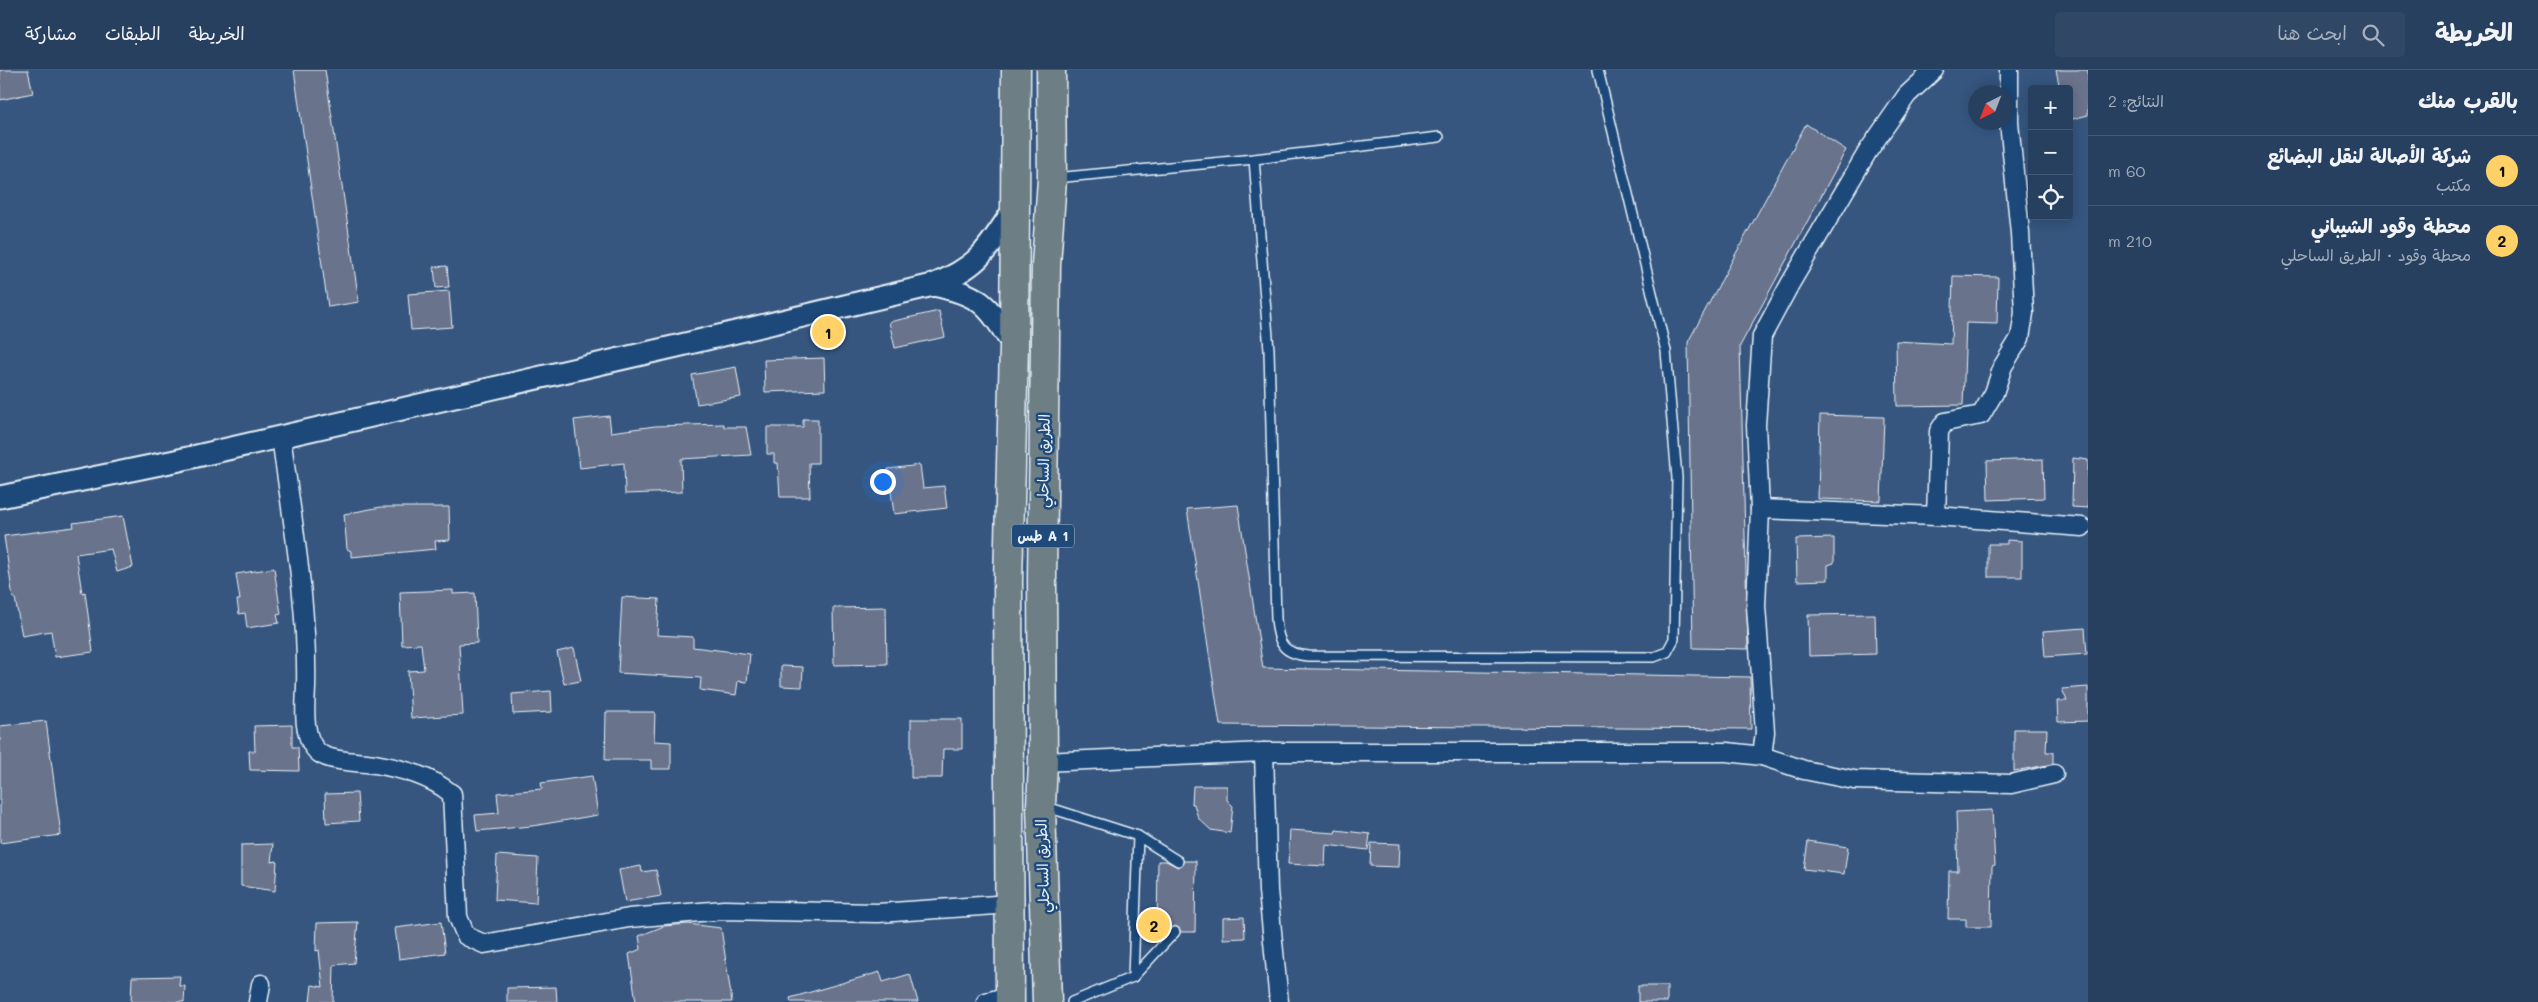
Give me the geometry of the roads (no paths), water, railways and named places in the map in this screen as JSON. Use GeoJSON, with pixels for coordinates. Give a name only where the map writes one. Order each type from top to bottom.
{"type":"FeatureCollection","features":[{"type":"Feature","properties":{"kind":"highway","name":"الطريق الساحلي"},"geometry":{"type":"LineString","coordinates":[[1002,1000],[1011,904],[1008,581],[1014,346],[1016,70]]}},
{"type":"Feature","properties":{"kind":"highway","name":"الطريق الساحلي"},"geometry":{"type":"LineString","coordinates":[[1047,1002],[1041,806],[1043,762],[1042,579],[1046,265],[1052,179],[1051,70]]}},
{"type":"Feature","properties":{"kind":"highway"},"geometry":{"type":"LineString","coordinates":[[1008,581],[1042,579]]}},
{"type":"Feature","properties":{"kind":"street"},"geometry":{"type":"LineString","coordinates":[[1762,756],[1765,732],[1756,606],[1760,508],[1756,426],[1762,336],[1790,284],[1868,151],[1907,95],[1934,70]]}},
{"type":"Feature","properties":{"kind":"street"},"geometry":{"type":"LineString","coordinates":[[1936,516],[1939,431],[1942,424],[1973,418],[1981,415],[1987,409],[2003,366],[2020,338],[2024,313],[2020,233],[2009,122],[2009,70]]}},
{"type":"Feature","properties":{"kind":"street"},"geometry":{"type":"LineString","coordinates":[[0,497],[281,436],[707,339],[933,285],[965,270],[977,262],[1014,210]]}},
{"type":"Feature","properties":{"kind":"street"},"geometry":{"type":"LineString","coordinates":[[933,285],[954,289],[983,302],[990,309],[1014,346]]}},
{"type":"Feature","properties":{"kind":"street"},"geometry":{"type":"LineString","coordinates":[[281,436],[306,620],[308,736],[320,753],[343,760],[376,764],[423,776],[452,794],[458,917],[466,936],[484,944],[629,918],[724,910],[878,913],[1011,904]]}},
{"type":"Feature","properties":{"kind":"street"},"geometry":{"type":"LineString","coordinates":[[1760,508],[1936,516],[2082,527]]}},
{"type":"Feature","properties":{"kind":"street"},"geometry":{"type":"LineString","coordinates":[[1264,752],[1268,891],[1278,1002]]}},
{"type":"Feature","properties":{"kind":"street"},"geometry":{"type":"LineString","coordinates":[[1043,762],[1264,752],[1727,752],[1762,756],[1804,770],[1854,780],[2012,784],[2054,774]]}},
{"type":"Feature","properties":{"kind":"street"},"geometry":{"type":"LineString","coordinates":[[258,1002],[261,984]]}},
{"type":"Feature","properties":{"kind":"lane"},"geometry":{"type":"LineString","coordinates":[[1254,159],[1269,350],[1276,620],[1282,645],[1293,655],[1309,656],[1654,657],[1667,652],[1674,638],[1677,478],[1666,351],[1598,70]]}},
{"type":"Feature","properties":{"kind":"lane"},"geometry":{"type":"LineString","coordinates":[[1052,179],[1254,159],[1439,137]]}},
{"type":"Feature","properties":{"kind":"lane"},"geometry":{"type":"LineString","coordinates":[[1041,806],[1138,836],[1178,861]]}},
{"type":"Feature","properties":{"kind":"lane"},"geometry":{"type":"LineString","coordinates":[[1133,978],[1138,836]]}},
{"type":"Feature","properties":{"kind":"lane"},"geometry":{"type":"LineString","coordinates":[[1072,1002],[1133,978],[1175,932]]}},
{"type":"Feature","properties":{"kind":"place","name":"شركة الأصالة لنقل البضائع"},"geometry":{"type":"Point","coordinates":[828,332]}},
{"type":"Feature","properties":{"kind":"place","name":"محطة وقود الشيباني"},"geometry":{"type":"Point","coordinates":[1154,925]}}]}
